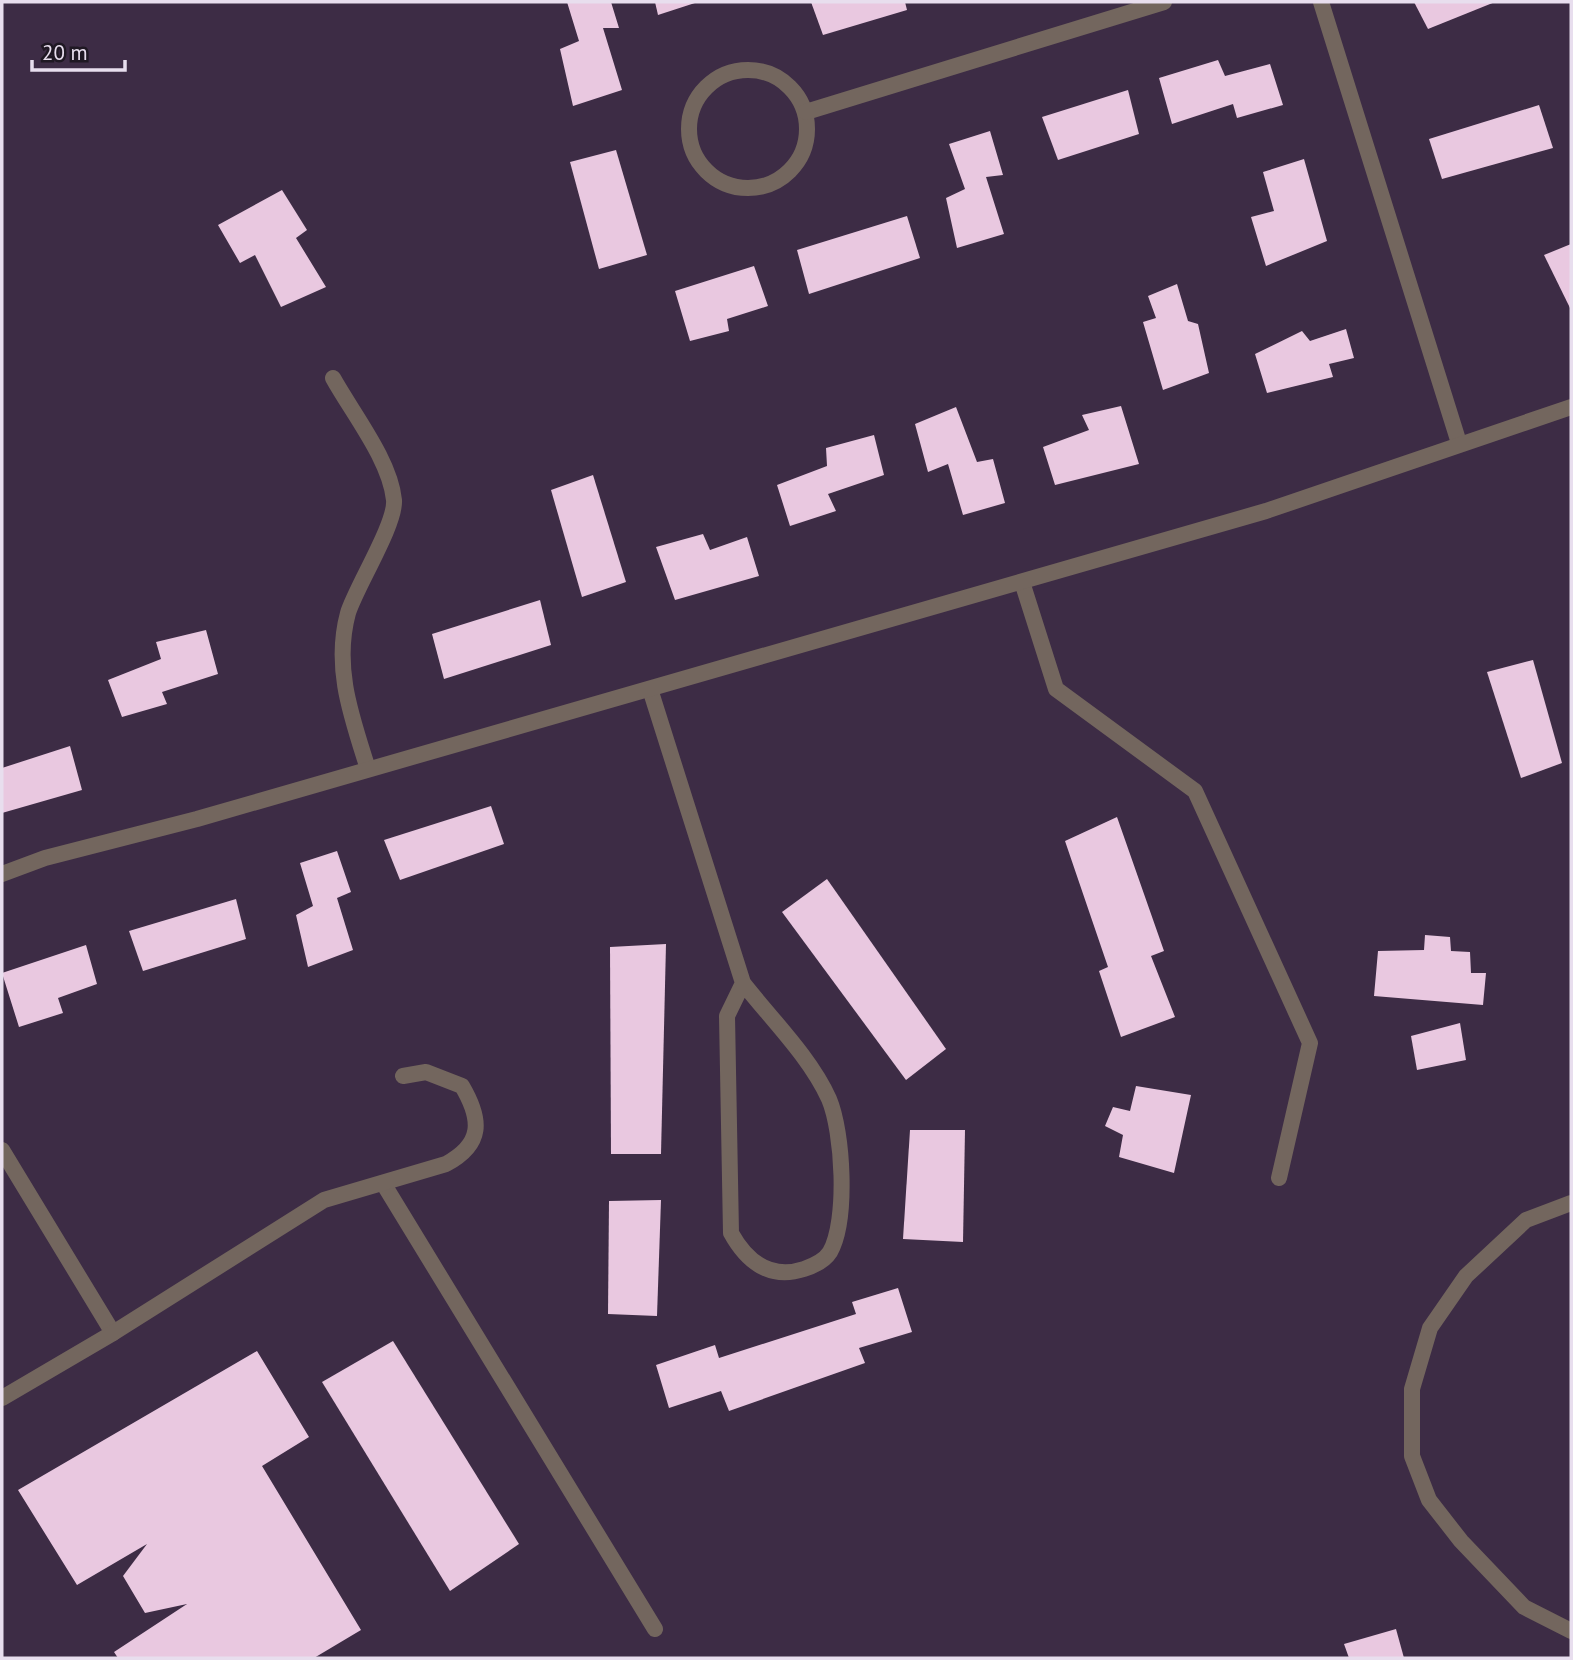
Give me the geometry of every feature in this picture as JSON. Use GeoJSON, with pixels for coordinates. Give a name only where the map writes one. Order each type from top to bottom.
{"type":"FeatureCollection","features":[{"type":"Feature","properties":{"kind":"lane"},"geometry":{"type":"LineString","coordinates":[[806,113],[1164,2]]}},
{"type":"Feature","properties":{"kind":"lane"},"geometry":{"type":"LineString","coordinates":[[1321,2],[1459,443]]}},
{"type":"Feature","properties":{"kind":"lane"},"geometry":{"type":"LineString","coordinates":[[750,69],[772,74],[792,88],[806,113],[807,141],[796,166],[772,185],[749,190],[725,185],[708,174],[693,152],[688,124],[693,104],[708,84],[728,72],[750,69]]}},
{"type":"Feature","properties":{"kind":"lane"},"geometry":{"type":"LineString","coordinates":[[333,378],[388,468],[394,504],[348,613],[342,656],[345,697],[368,769]]}},
{"type":"Feature","properties":{"kind":"lane"},"geometry":{"type":"LineString","coordinates":[[2,873],[45,858],[197,819],[1266,511],[1571,407]]}},
{"type":"Feature","properties":{"kind":"lane"},"geometry":{"type":"LineString","coordinates":[[1022,582],[1056,690],[1195,791],[1310,1042],[1279,1178]]}},
{"type":"Feature","properties":{"kind":"lane"},"geometry":{"type":"LineString","coordinates":[[650,689],[743,984],[814,1073],[830,1101],[841,1158],[840,1213],[830,1253],[813,1266],[792,1273],[773,1272],[757,1265],[742,1253],[732,1233],[727,1016],[743,984]]}},
{"type":"Feature","properties":{"kind":"lane"},"geometry":{"type":"LineString","coordinates":[[2,1398],[113,1333],[324,1200],[446,1164],[464,1154],[475,1136],[477,1120],[462,1086],[426,1072],[403,1076]]}},
{"type":"Feature","properties":{"kind":"lane"},"geometry":{"type":"LineString","coordinates":[[2,1150],[113,1333]]}},
{"type":"Feature","properties":{"kind":"lane"},"geometry":{"type":"LineString","coordinates":[[383,1183],[655,1629]]}},
{"type":"Feature","properties":{"kind":"lane"},"geometry":{"type":"LineString","coordinates":[[1571,1203],[1526,1220],[1466,1276],[1430,1328],[1412,1389],[1412,1456],[1429,1500],[1461,1541],[1524,1606],[1571,1631]]}},
{"type":"Feature","properties":{"kind":"building"},"geometry":{"type":"Polygon","coordinates":[[[567,2],[611,2],[619,28],[603,28],[622,90],[573,106],[560,49],[579,41],[567,2]]]}},
{"type":"Feature","properties":{"kind":"building"},"geometry":{"type":"Polygon","coordinates":[[[655,2],[698,2],[658,15],[655,2]]]}},
{"type":"Feature","properties":{"kind":"building"},"geometry":{"type":"Polygon","coordinates":[[[811,2],[905,2],[907,10],[823,35],[811,2]]]}},
{"type":"Feature","properties":{"kind":"building"},"geometry":{"type":"Polygon","coordinates":[[[1414,2],[1495,2],[1428,29],[1414,2]]]}},
{"type":"Feature","properties":{"kind":"building"},"geometry":{"type":"Polygon","coordinates":[[[1218,60],[1225,76],[1270,64],[1283,105],[1237,118],[1233,104],[1172,124],[1159,78],[1218,60]]]}},
{"type":"Feature","properties":{"kind":"building"},"geometry":{"type":"Polygon","coordinates":[[[1128,90],[1139,134],[1058,160],[1042,117],[1128,90]]]}},
{"type":"Feature","properties":{"kind":"building"},"geometry":{"type":"Polygon","coordinates":[[[1539,105],[1553,148],[1442,179],[1429,139],[1539,105]]]}},
{"type":"Feature","properties":{"kind":"building"},"geometry":{"type":"Polygon","coordinates":[[[990,131],[1003,175],[986,177],[1004,234],[957,248],[946,198],[965,189],[949,144],[990,131]]]}},
{"type":"Feature","properties":{"kind":"building"},"geometry":{"type":"Polygon","coordinates":[[[616,150],[647,255],[599,269],[570,162],[616,150]]]}},
{"type":"Feature","properties":{"kind":"building"},"geometry":{"type":"Polygon","coordinates":[[[1304,159],[1327,241],[1266,266],[1251,217],[1274,211],[1263,172],[1304,159]]]}},
{"type":"Feature","properties":{"kind":"building"},"geometry":{"type":"Polygon","coordinates":[[[282,190],[307,230],[296,238],[326,287],[281,307],[255,255],[240,263],[218,225],[282,190]]]}},
{"type":"Feature","properties":{"kind":"building"},"geometry":{"type":"Polygon","coordinates":[[[907,216],[920,258],[809,294],[797,250],[907,216]]]}},
{"type":"Feature","properties":{"kind":"building"},"geometry":{"type":"Polygon","coordinates":[[[1571,244],[1571,310],[1544,255],[1571,244]]]}},
{"type":"Feature","properties":{"kind":"building"},"geometry":{"type":"Polygon","coordinates":[[[754,266],[768,306],[727,319],[729,331],[690,341],[675,291],[754,266]]]}},
{"type":"Feature","properties":{"kind":"building"},"geometry":{"type":"Polygon","coordinates":[[[1177,284],[1188,321],[1198,324],[1209,373],[1163,390],[1143,322],[1156,318],[1148,296],[1177,284]]]}},
{"type":"Feature","properties":{"kind":"building"},"geometry":{"type":"Polygon","coordinates":[[[1346,329],[1354,358],[1329,364],[1333,377],[1267,393],[1255,354],[1302,331],[1310,341],[1346,329]]]}},
{"type":"Feature","properties":{"kind":"building"},"geometry":{"type":"Polygon","coordinates":[[[1121,406],[1139,464],[1055,485],[1043,447],[1089,430],[1082,415],[1121,406]]]}},
{"type":"Feature","properties":{"kind":"building"},"geometry":{"type":"Polygon","coordinates":[[[956,407],[977,462],[993,459],[1005,503],[963,515],[948,464],[928,472],[915,424],[956,407]]]}},
{"type":"Feature","properties":{"kind":"building"},"geometry":{"type":"Polygon","coordinates":[[[874,435],[884,475],[828,494],[836,511],[790,526],[777,485],[827,466],[826,448],[874,435]]]}},
{"type":"Feature","properties":{"kind":"building"},"geometry":{"type":"Polygon","coordinates":[[[593,475],[626,582],[582,597],[551,490],[593,475]]]}},
{"type":"Feature","properties":{"kind":"building"},"geometry":{"type":"Polygon","coordinates":[[[703,534],[710,550],[747,537],[759,576],[675,600],[656,547],[703,534]]]}},
{"type":"Feature","properties":{"kind":"building"},"geometry":{"type":"Polygon","coordinates":[[[540,600],[551,645],[444,679],[432,634],[540,600]]]}},
{"type":"Feature","properties":{"kind":"building"},"geometry":{"type":"Polygon","coordinates":[[[206,630],[218,674],[162,692],[167,704],[122,717],[108,680],[161,659],[156,642],[206,630]]]}},
{"type":"Feature","properties":{"kind":"building"},"geometry":{"type":"Polygon","coordinates":[[[1533,660],[1562,763],[1521,778],[1487,672],[1533,660]]]}},
{"type":"Feature","properties":{"kind":"building"},"geometry":{"type":"Polygon","coordinates":[[[70,746],[82,790],[2,813],[2,768],[70,746]]]}},
{"type":"Feature","properties":{"kind":"building"},"geometry":{"type":"Polygon","coordinates":[[[491,806],[504,844],[400,880],[384,840],[491,806]]]}},
{"type":"Feature","properties":{"kind":"building"},"geometry":{"type":"Polygon","coordinates":[[[1117,817],[1164,951],[1151,956],[1175,1017],[1121,1037],[1099,971],[1108,967],[1065,841],[1117,817]]]}},
{"type":"Feature","properties":{"kind":"building"},"geometry":{"type":"Polygon","coordinates":[[[337,851],[351,892],[337,898],[353,950],[308,967],[296,915],[313,906],[300,863],[337,851]]]}},
{"type":"Feature","properties":{"kind":"building"},"geometry":{"type":"Polygon","coordinates":[[[827,879],[946,1049],[906,1080],[782,912],[827,879]]]}},
{"type":"Feature","properties":{"kind":"building"},"geometry":{"type":"Polygon","coordinates":[[[236,899],[246,939],[143,971],[129,931],[236,899]]]}},
{"type":"Feature","properties":{"kind":"building"},"geometry":{"type":"Polygon","coordinates":[[[1425,935],[1450,937],[1451,951],[1470,952],[1471,973],[1486,973],[1483,1005],[1374,996],[1378,951],[1424,950],[1425,935]]]}},
{"type":"Feature","properties":{"kind":"building"},"geometry":{"type":"Polygon","coordinates":[[[666,944],[661,1154],[611,1154],[610,947],[666,944]]]}},
{"type":"Feature","properties":{"kind":"building"},"geometry":{"type":"Polygon","coordinates":[[[86,945],[97,984],[58,998],[63,1013],[19,1027],[2,973],[86,945]]]}},
{"type":"Feature","properties":{"kind":"building"},"geometry":{"type":"Polygon","coordinates":[[[1460,1023],[1466,1060],[1417,1070],[1411,1036],[1460,1023]]]}},
{"type":"Feature","properties":{"kind":"building"},"geometry":{"type":"Polygon","coordinates":[[[1136,1086],[1191,1095],[1174,1173],[1119,1157],[1123,1135],[1105,1126],[1113,1107],[1130,1111],[1136,1086]]]}},
{"type":"Feature","properties":{"kind":"building"},"geometry":{"type":"Polygon","coordinates":[[[910,1130],[965,1130],[963,1242],[903,1239],[910,1130]]]}},
{"type":"Feature","properties":{"kind":"building"},"geometry":{"type":"Polygon","coordinates":[[[661,1200],[657,1316],[608,1314],[609,1201],[661,1200]]]}},
{"type":"Feature","properties":{"kind":"building"},"geometry":{"type":"Polygon","coordinates":[[[898,1288],[912,1332],[859,1348],[865,1363],[729,1411],[721,1391],[669,1408],[656,1365],[715,1345],[719,1358],[856,1314],[852,1302],[898,1288]]]}},
{"type":"Feature","properties":{"kind":"building"},"geometry":{"type":"Polygon","coordinates":[[[393,1341],[519,1544],[450,1591],[322,1382],[393,1341]]]}},
{"type":"Feature","properties":{"kind":"building"},"geometry":{"type":"Polygon","coordinates":[[[257,1351],[309,1437],[262,1466],[361,1630],[314,1658],[118,1658],[114,1652],[187,1604],[145,1613],[123,1576],[147,1544],[77,1585],[18,1490],[257,1351]]]}},
{"type":"Feature","properties":{"kind":"building"},"geometry":{"type":"Polygon","coordinates":[[[1396,1629],[1404,1658],[1349,1658],[1344,1644],[1396,1629]]]}}]}
